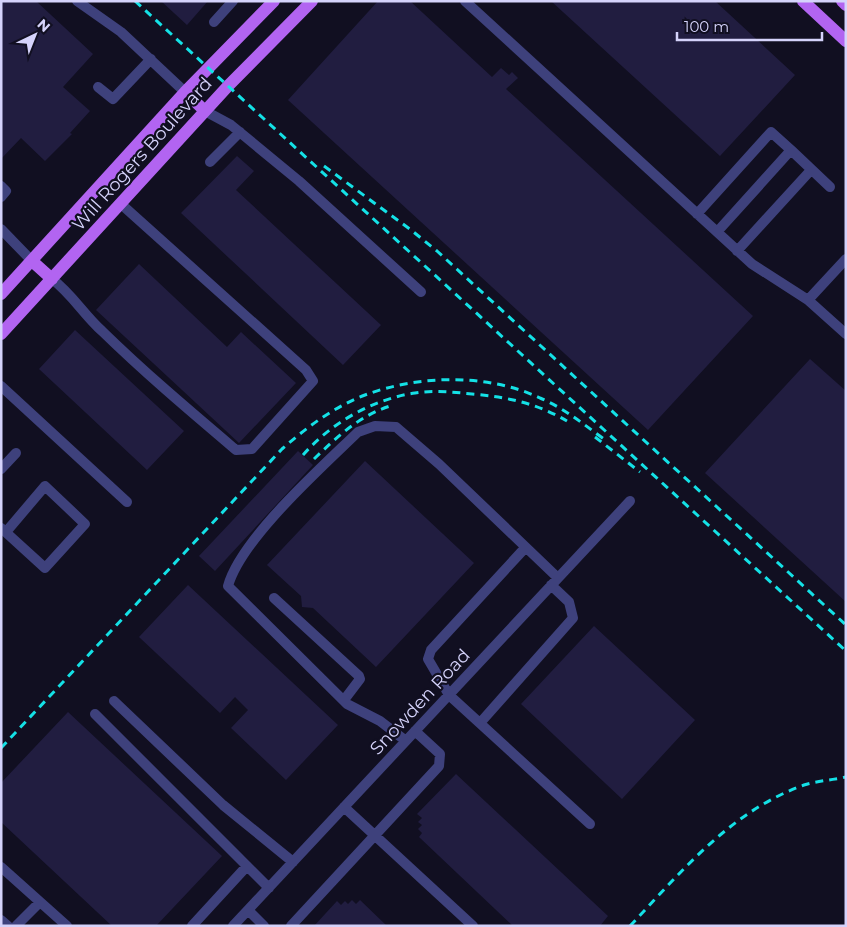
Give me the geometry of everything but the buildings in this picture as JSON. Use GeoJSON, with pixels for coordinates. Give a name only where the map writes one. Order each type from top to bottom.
{"type":"FeatureCollection","features":[{"type":"Feature","properties":{"kind":"main road","name":"Will Rogers Boulevard"},"geometry":{"type":"LineString","coordinates":[[1,294],[185,92],[274,1]]}},
{"type":"Feature","properties":{"kind":"main road","name":"Will Rogers Boulevard"},"geometry":{"type":"LineString","coordinates":[[1,334],[205,111],[312,1]]}},
{"type":"Feature","properties":{"kind":"main road"},"geometry":{"type":"LineString","coordinates":[[803,1],[846,41]]}},
{"type":"Feature","properties":{"kind":"main road"},"geometry":{"type":"LineString","coordinates":[[842,1],[846,4]]}},
{"type":"Feature","properties":{"kind":"main road"},"geometry":{"type":"LineString","coordinates":[[185,92],[205,111]]}},
{"type":"Feature","properties":{"kind":"main road"},"geometry":{"type":"LineString","coordinates":[[32,261],[52,279]]}},
{"type":"Feature","properties":{"kind":"street"},"geometry":{"type":"LineString","coordinates":[[77,1],[121,32],[185,92]]}},
{"type":"Feature","properties":{"kind":"street"},"geometry":{"type":"LineString","coordinates":[[214,22],[233,1]]}},
{"type":"Feature","properties":{"kind":"street"},"geometry":{"type":"LineString","coordinates":[[465,1],[737,251],[752,264],[808,300],[846,334]]}},
{"type":"Feature","properties":{"kind":"street"},"geometry":{"type":"LineString","coordinates":[[98,87],[113,99],[151,59]]}},
{"type":"Feature","properties":{"kind":"street"},"geometry":{"type":"LineString","coordinates":[[205,111],[231,125],[299,181],[421,292]]}},
{"type":"Feature","properties":{"kind":"street"},"geometry":{"type":"LineString","coordinates":[[210,162],[240,132]]}},
{"type":"Feature","properties":{"kind":"street"},"geometry":{"type":"LineString","coordinates":[[697,214],[771,132],[830,187]]}},
{"type":"Feature","properties":{"kind":"street"},"geometry":{"type":"LineString","coordinates":[[717,232],[791,150]]}},
{"type":"Feature","properties":{"kind":"street"},"geometry":{"type":"LineString","coordinates":[[737,251],[811,170]]}},
{"type":"Feature","properties":{"kind":"street"},"geometry":{"type":"LineString","coordinates":[[1,186],[6,191],[1,196]]}},
{"type":"Feature","properties":{"kind":"street"},"geometry":{"type":"LineString","coordinates":[[52,279],[64,288],[99,329],[164,389],[236,450],[252,448],[312,381],[306,370],[121,204]]}},
{"type":"Feature","properties":{"kind":"street"},"geometry":{"type":"LineString","coordinates":[[1,229],[32,261]]}},
{"type":"Feature","properties":{"kind":"street"},"geometry":{"type":"LineString","coordinates":[[808,300],[846,259]]}},
{"type":"Feature","properties":{"kind":"street"},"geometry":{"type":"LineString","coordinates":[[1,386],[127,502]]}},
{"type":"Feature","properties":{"kind":"street"},"geometry":{"type":"LineString","coordinates":[[406,741],[380,722],[344,700],[228,586],[232,572],[272,518],[358,432],[375,426],[396,427],[439,464],[525,548],[555,581],[570,602],[573,618],[480,723]]}},
{"type":"Feature","properties":{"kind":"street"},"geometry":{"type":"LineString","coordinates":[[1,469],[16,453]]}},
{"type":"Feature","properties":{"kind":"street"},"geometry":{"type":"LineString","coordinates":[[45,486],[85,524],[45,568],[4,530],[45,486]]}},
{"type":"Feature","properties":{"kind":"street","name":"Snowden Road"},"geometry":{"type":"LineString","coordinates":[[234,926],[630,501]]}},
{"type":"Feature","properties":{"kind":"street"},"geometry":{"type":"LineString","coordinates":[[525,548],[431,650],[428,659],[449,695],[590,824]]}},
{"type":"Feature","properties":{"kind":"street"},"geometry":{"type":"LineString","coordinates":[[274,598],[359,676],[360,679],[344,700]]}},
{"type":"Feature","properties":{"kind":"street"},"geometry":{"type":"LineString","coordinates":[[114,701],[223,805],[293,862]]}},
{"type":"Feature","properties":{"kind":"street"},"geometry":{"type":"LineString","coordinates":[[95,714],[269,888]]}},
{"type":"Feature","properties":{"kind":"street"},"geometry":{"type":"LineString","coordinates":[[291,926],[439,766],[440,754],[415,731]]}},
{"type":"Feature","properties":{"kind":"street"},"geometry":{"type":"LineString","coordinates":[[344,807],[473,926]]}},
{"type":"Feature","properties":{"kind":"street"},"geometry":{"type":"LineString","coordinates":[[192,926],[247,866]]}},
{"type":"Feature","properties":{"kind":"street"},"geometry":{"type":"LineString","coordinates":[[1,867],[67,926]]}},
{"type":"Feature","properties":{"kind":"street"},"geometry":{"type":"LineString","coordinates":[[16,926],[40,902]]}},
{"type":"Feature","properties":{"kind":"street"},"geometry":{"type":"LineString","coordinates":[[248,910],[264,926]]}},
{"type":"Feature","properties":{"kind":"street"},"geometry":{"type":"LineString","coordinates":[[1,920],[8,926]]}},
{"type":"Feature","properties":{"kind":"railway"},"geometry":{"type":"LineString","coordinates":[[135,1],[846,651]]}},
{"type":"Feature","properties":{"kind":"railway"},"geometry":{"type":"LineString","coordinates":[[324,166],[437,251],[846,625]]}},
{"type":"Feature","properties":{"kind":"railway"},"geometry":{"type":"LineString","coordinates":[[1,748],[282,449],[311,425],[342,405],[386,388],[408,384],[430,381],[476,381],[498,384],[519,390],[549,402],[604,439]]}},
{"type":"Feature","properties":{"kind":"railway"},"geometry":{"type":"LineString","coordinates":[[303,455],[326,433],[354,414],[384,401],[415,393],[451,392],[509,399],[533,405],[567,421]]}},
{"type":"Feature","properties":{"kind":"railway"},"geometry":{"type":"LineString","coordinates":[[314,459],[358,421],[390,406]]}},
{"type":"Feature","properties":{"kind":"railway"},"geometry":{"type":"LineString","coordinates":[[595,437],[640,472]]}},
{"type":"Feature","properties":{"kind":"railway"},"geometry":{"type":"LineString","coordinates":[[630,926],[709,845],[753,810],[778,796],[804,785],[846,777]]}}]}
